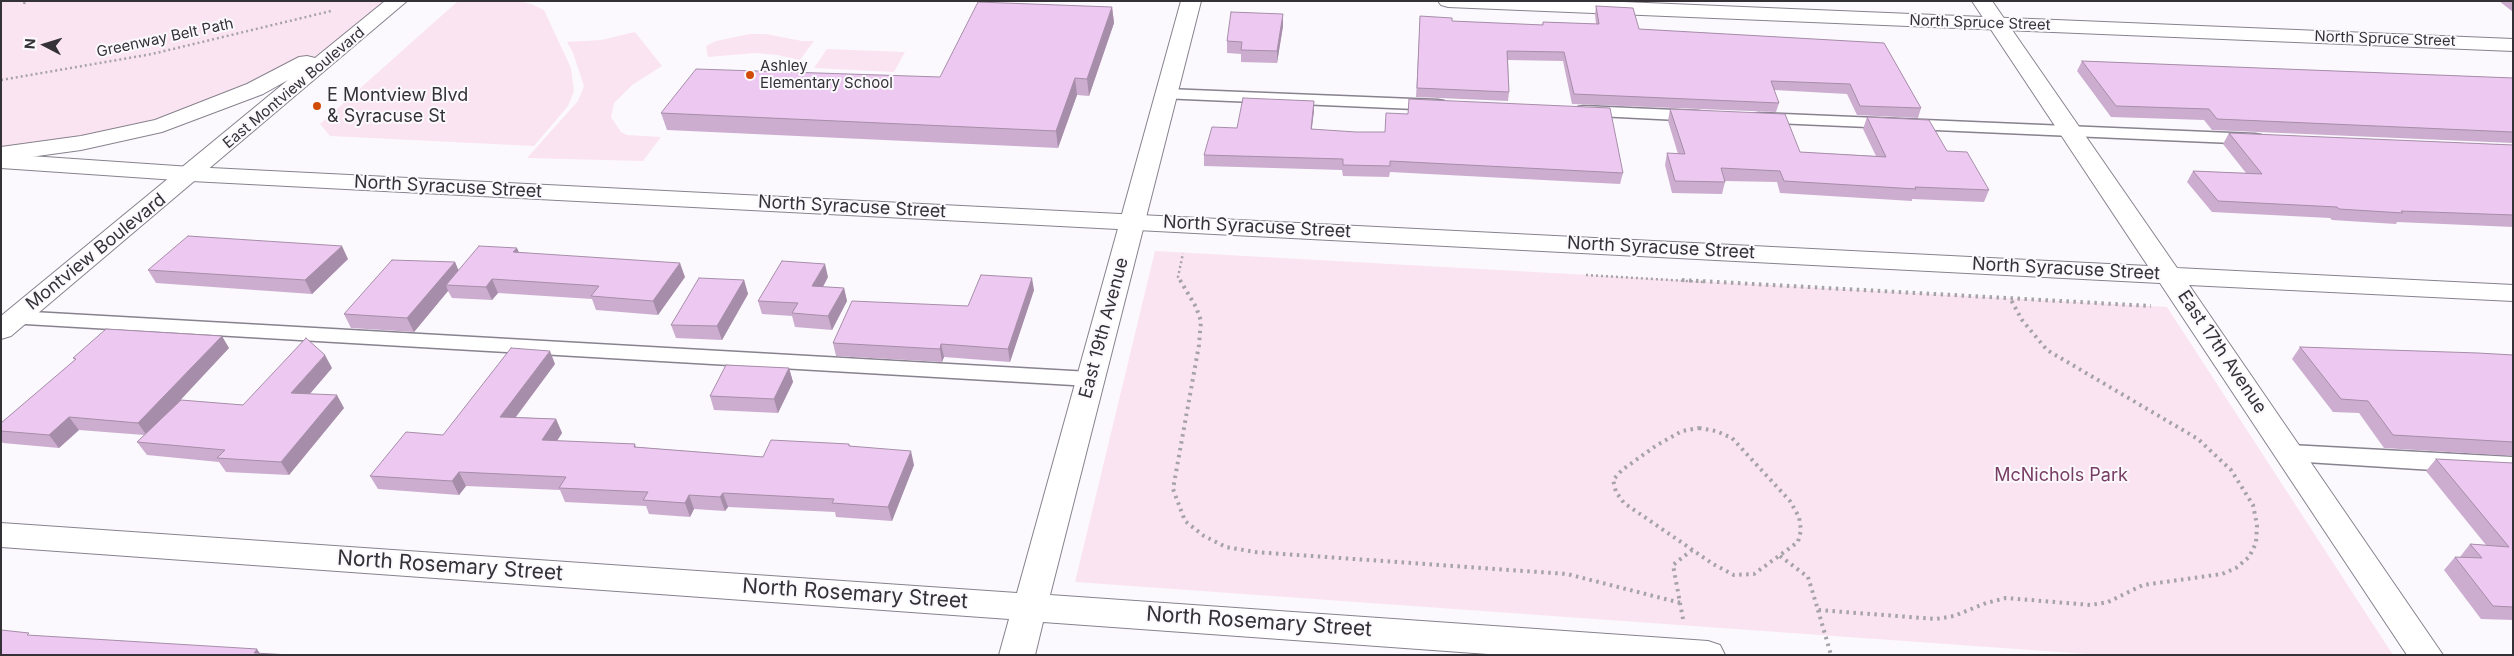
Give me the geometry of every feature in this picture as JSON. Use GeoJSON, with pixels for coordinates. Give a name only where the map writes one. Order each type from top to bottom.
{"type":"FeatureCollection","features":[{"type":"Feature","properties":{"kind":"street","name":"East Montview Boulevard"},"geometry":{"type":"LineString","coordinates":[[191,174],[397,1]]}},
{"type":"Feature","properties":{"kind":"street","name":"East 19th Avenue"},"geometry":{"type":"LineString","coordinates":[[1017,655],[1191,1]]}},
{"type":"Feature","properties":{"kind":"street","name":"North Spruce Street"},"geometry":{"type":"LineString","coordinates":[[1448,1],[2513,45]]}},
{"type":"Feature","properties":{"kind":"street","name":"East 17th Avenue"},"geometry":{"type":"LineString","coordinates":[[1982,1],[2426,655]]}},
{"type":"Feature","properties":{"kind":"street"},"geometry":{"type":"LineString","coordinates":[[1,154],[112,137],[190,116],[255,89],[355,37]]}},
{"type":"Feature","properties":{"kind":"street","name":"North Syracuse Street"},"geometry":{"type":"LineString","coordinates":[[1,161],[191,174],[2513,293]]}},
{"type":"Feature","properties":{"kind":"street","name":"Montview Boulevard"},"geometry":{"type":"LineString","coordinates":[[8,324],[191,174]]}},
{"type":"Feature","properties":{"kind":"street","name":"North Rosemary Street"},"geometry":{"type":"LineString","coordinates":[[1,535],[1708,655]]}},
{"type":"Feature","properties":{"kind":"lane"},"geometry":{"type":"LineString","coordinates":[[1167,94],[1455,106]]}},
{"type":"Feature","properties":{"kind":"lane"},"geometry":{"type":"LineString","coordinates":[[1564,110],[1713,117]]}},
{"type":"Feature","properties":{"kind":"lane"},"geometry":{"type":"LineString","coordinates":[[1743,118],[2267,139]]}},
{"type":"Feature","properties":{"kind":"lane"},"geometry":{"type":"LineString","coordinates":[[8,324],[1090,379]]}},
{"type":"Feature","properties":{"kind":"lane"},"geometry":{"type":"LineString","coordinates":[[2290,453],[2513,466]]}},
{"type":"Feature","properties":{"kind":"path","name":"Greenway Belt Path"},"geometry":{"type":"LineString","coordinates":[[1,80],[152,54],[331,11]]}},
{"type":"Feature","properties":{"kind":"path"},"geometry":{"type":"LineString","coordinates":[[1124,250],[1193,254]]}},
{"type":"Feature","properties":{"kind":"path"},"geometry":{"type":"LineString","coordinates":[[1183,253],[1178,277],[1196,307],[1201,321],[1199,345],[1173,489],[1186,521],[1204,536],[1226,547],[1255,552],[1567,574],[1680,603],[1674,565],[1692,550]]}},
{"type":"Feature","properties":{"kind":"path"},"geometry":{"type":"LineString","coordinates":[[1582,275],[2192,308]]}},
{"type":"Feature","properties":{"kind":"path"},"geometry":{"type":"LineString","coordinates":[[1818,610],[1936,618],[1954,616],[1986,602],[2006,598],[2091,605],[2108,602],[2143,585],[2222,574],[2236,568],[2249,557],[2256,543],[2257,525],[2253,505],[2244,487],[2231,470],[2198,439],[2047,350],[2022,320],[2010,298]]}},
{"type":"Feature","properties":{"kind":"path"},"geometry":{"type":"LineString","coordinates":[[1699,428],[1716,431],[1732,438],[1790,501],[1799,517],[1802,530],[1798,542],[1780,556],[1754,574],[1734,575],[1692,550],[1624,503],[1616,492],[1613,480],[1622,470],[1657,445],[1682,431],[1699,428]]}},
{"type":"Feature","properties":{"kind":"path"},"geometry":{"type":"LineString","coordinates":[[1780,556],[1808,578],[1831,655]]}},
{"type":"Feature","properties":{"kind":"green space"},"geometry":{"type":"Polygon","coordinates":[[[1,1],[397,1],[355,37],[255,89],[189,116],[1,154],[1,1]]]}},
{"type":"Feature","properties":{"kind":"green space"},"geometry":{"type":"Polygon","coordinates":[[[458,1],[519,1],[544,10],[571,68],[574,91],[568,106],[534,146],[330,136],[320,124],[458,1]]]}},
{"type":"Feature","properties":{"kind":"green space"},"geometry":{"type":"Polygon","coordinates":[[[635,32],[662,66],[632,85],[614,103],[611,117],[621,132],[627,135],[661,137],[643,161],[527,158],[578,101],[584,86],[573,53],[567,42],[601,40],[635,32]]]}},
{"type":"Feature","properties":{"kind":"green space"},"geometry":{"type":"Polygon","coordinates":[[[750,34],[766,34],[802,41],[814,41],[800,60],[755,53],[708,57],[706,46],[716,41],[750,34]]]}},
{"type":"Feature","properties":{"kind":"green space"},"geometry":{"type":"Polygon","coordinates":[[[827,49],[905,52],[894,72],[814,68],[827,49]]]}},
{"type":"Feature","properties":{"kind":"green space","name":"McNichols Park"},"geometry":{"type":"Polygon","coordinates":[[[1155,251],[2167,307],[2393,655],[2101,655],[1075,582],[1155,251]]]}},
{"type":"Feature","properties":{"kind":"building"},"geometry":{"type":"Polygon","coordinates":[[[978,2],[1112,7],[1087,79],[1075,78],[1056,131],[661,113],[696,69],[940,77],[978,2]]]}},
{"type":"Feature","properties":{"kind":"building"},"geometry":{"type":"Polygon","coordinates":[[[1596,6],[1633,8],[1639,29],[1884,43],[1921,108],[1860,106],[1850,84],[1771,81],[1779,103],[1574,94],[1564,52],[1507,51],[1509,92],[1417,88],[1420,16],[1452,18],[1452,21],[1543,25],[1543,22],[1599,24],[1596,6]]]}},
{"type":"Feature","properties":{"kind":"building"},"geometry":{"type":"Polygon","coordinates":[[[1231,12],[1283,14],[1277,51],[1241,50],[1242,42],[1227,41],[1231,12]]]}},
{"type":"Feature","properties":{"kind":"building"},"geometry":{"type":"Polygon","coordinates":[[[2082,61],[2513,78],[2513,132],[2217,119],[2209,109],[2116,106],[2082,61]]]}},
{"type":"Feature","properties":{"kind":"building"},"geometry":{"type":"Polygon","coordinates":[[[1243,98],[1314,101],[1311,129],[1356,132],[1385,132],[1386,113],[1408,114],[1409,99],[1610,108],[1623,173],[1390,161],[1390,166],[1343,165],[1343,159],[1204,155],[1212,127],[1237,128],[1243,98]]]}},
{"type":"Feature","properties":{"kind":"building"},"geometry":{"type":"Polygon","coordinates":[[[1670,109],[1785,114],[1800,152],[1886,157],[1867,117],[1929,120],[1947,151],[1967,152],[1989,190],[1915,187],[1916,189],[1784,181],[1780,171],[1721,168],[1725,182],[1675,181],[1667,153],[1685,154],[1670,109]]]}},
{"type":"Feature","properties":{"kind":"building"},"geometry":{"type":"Polygon","coordinates":[[[2229,133],[2513,145],[2513,215],[2401,211],[2403,213],[2339,209],[2337,207],[2218,201],[2193,171],[2262,174],[2229,133]]]}},
{"type":"Feature","properties":{"kind":"building"},"geometry":{"type":"Polygon","coordinates":[[[188,236],[342,246],[305,280],[148,270],[188,236]]]}},
{"type":"Feature","properties":{"kind":"building"},"geometry":{"type":"Polygon","coordinates":[[[479,246],[517,248],[513,252],[680,263],[653,301],[591,296],[599,286],[492,279],[486,287],[446,285],[479,246]]]}},
{"type":"Feature","properties":{"kind":"building"},"geometry":{"type":"Polygon","coordinates":[[[392,260],[455,262],[407,318],[344,314],[392,260]]]}},
{"type":"Feature","properties":{"kind":"building"},"geometry":{"type":"Polygon","coordinates":[[[782,261],[825,264],[812,286],[844,288],[828,316],[792,313],[798,303],[758,301],[782,261]]]}},
{"type":"Feature","properties":{"kind":"building"},"geometry":{"type":"Polygon","coordinates":[[[981,275],[1032,278],[1008,349],[941,344],[940,349],[833,343],[852,301],[968,306],[981,275]]]}},
{"type":"Feature","properties":{"kind":"building"},"geometry":{"type":"Polygon","coordinates":[[[699,278],[744,280],[717,326],[671,325],[699,278]]]}},
{"type":"Feature","properties":{"kind":"building"},"geometry":{"type":"Polygon","coordinates":[[[106,329],[222,336],[138,423],[69,417],[49,435],[1,431],[1,423],[76,359],[73,358],[106,329]]]}},
{"type":"Feature","properties":{"kind":"building"},"geometry":{"type":"Polygon","coordinates":[[[306,338],[325,355],[291,393],[337,395],[281,462],[217,458],[225,450],[137,442],[181,400],[243,405],[306,338]]]}},
{"type":"Feature","properties":{"kind":"building"},"geometry":{"type":"Polygon","coordinates":[[[2300,347],[2513,355],[2513,442],[2393,435],[2368,401],[2341,399],[2300,347]]]}},
{"type":"Feature","properties":{"kind":"building"},"geometry":{"type":"Polygon","coordinates":[[[511,348],[550,351],[500,417],[556,419],[542,440],[635,444],[634,447],[763,457],[771,440],[849,444],[849,446],[911,451],[888,507],[832,503],[834,499],[723,493],[720,497],[689,495],[685,503],[643,500],[648,492],[559,488],[566,477],[459,472],[452,481],[370,476],[406,432],[443,435],[511,348]]]}},
{"type":"Feature","properties":{"kind":"building"},"geometry":{"type":"Polygon","coordinates":[[[726,365],[789,368],[774,399],[710,396],[726,365]]]}},
{"type":"Feature","properties":{"kind":"building"},"geometry":{"type":"Polygon","coordinates":[[[2436,459],[2513,463],[2513,607],[2493,606],[2455,557],[2482,558],[2470,544],[2509,547],[2436,459]]]}},
{"type":"Feature","properties":{"kind":"building"},"geometry":{"type":"Polygon","coordinates":[[[1,630],[29,633],[27,635],[257,649],[254,653],[291,655],[1,655],[1,630]]]}},
{"type":"Feature","properties":{"kind":"place","name":"Ashley Elementary School"},"geometry":{"type":"Point","coordinates":[750,75]}},
{"type":"Feature","properties":{"kind":"place","name":"E Montview Blvd & Syracuse St"},"geometry":{"type":"Point","coordinates":[317,106]}}]}
